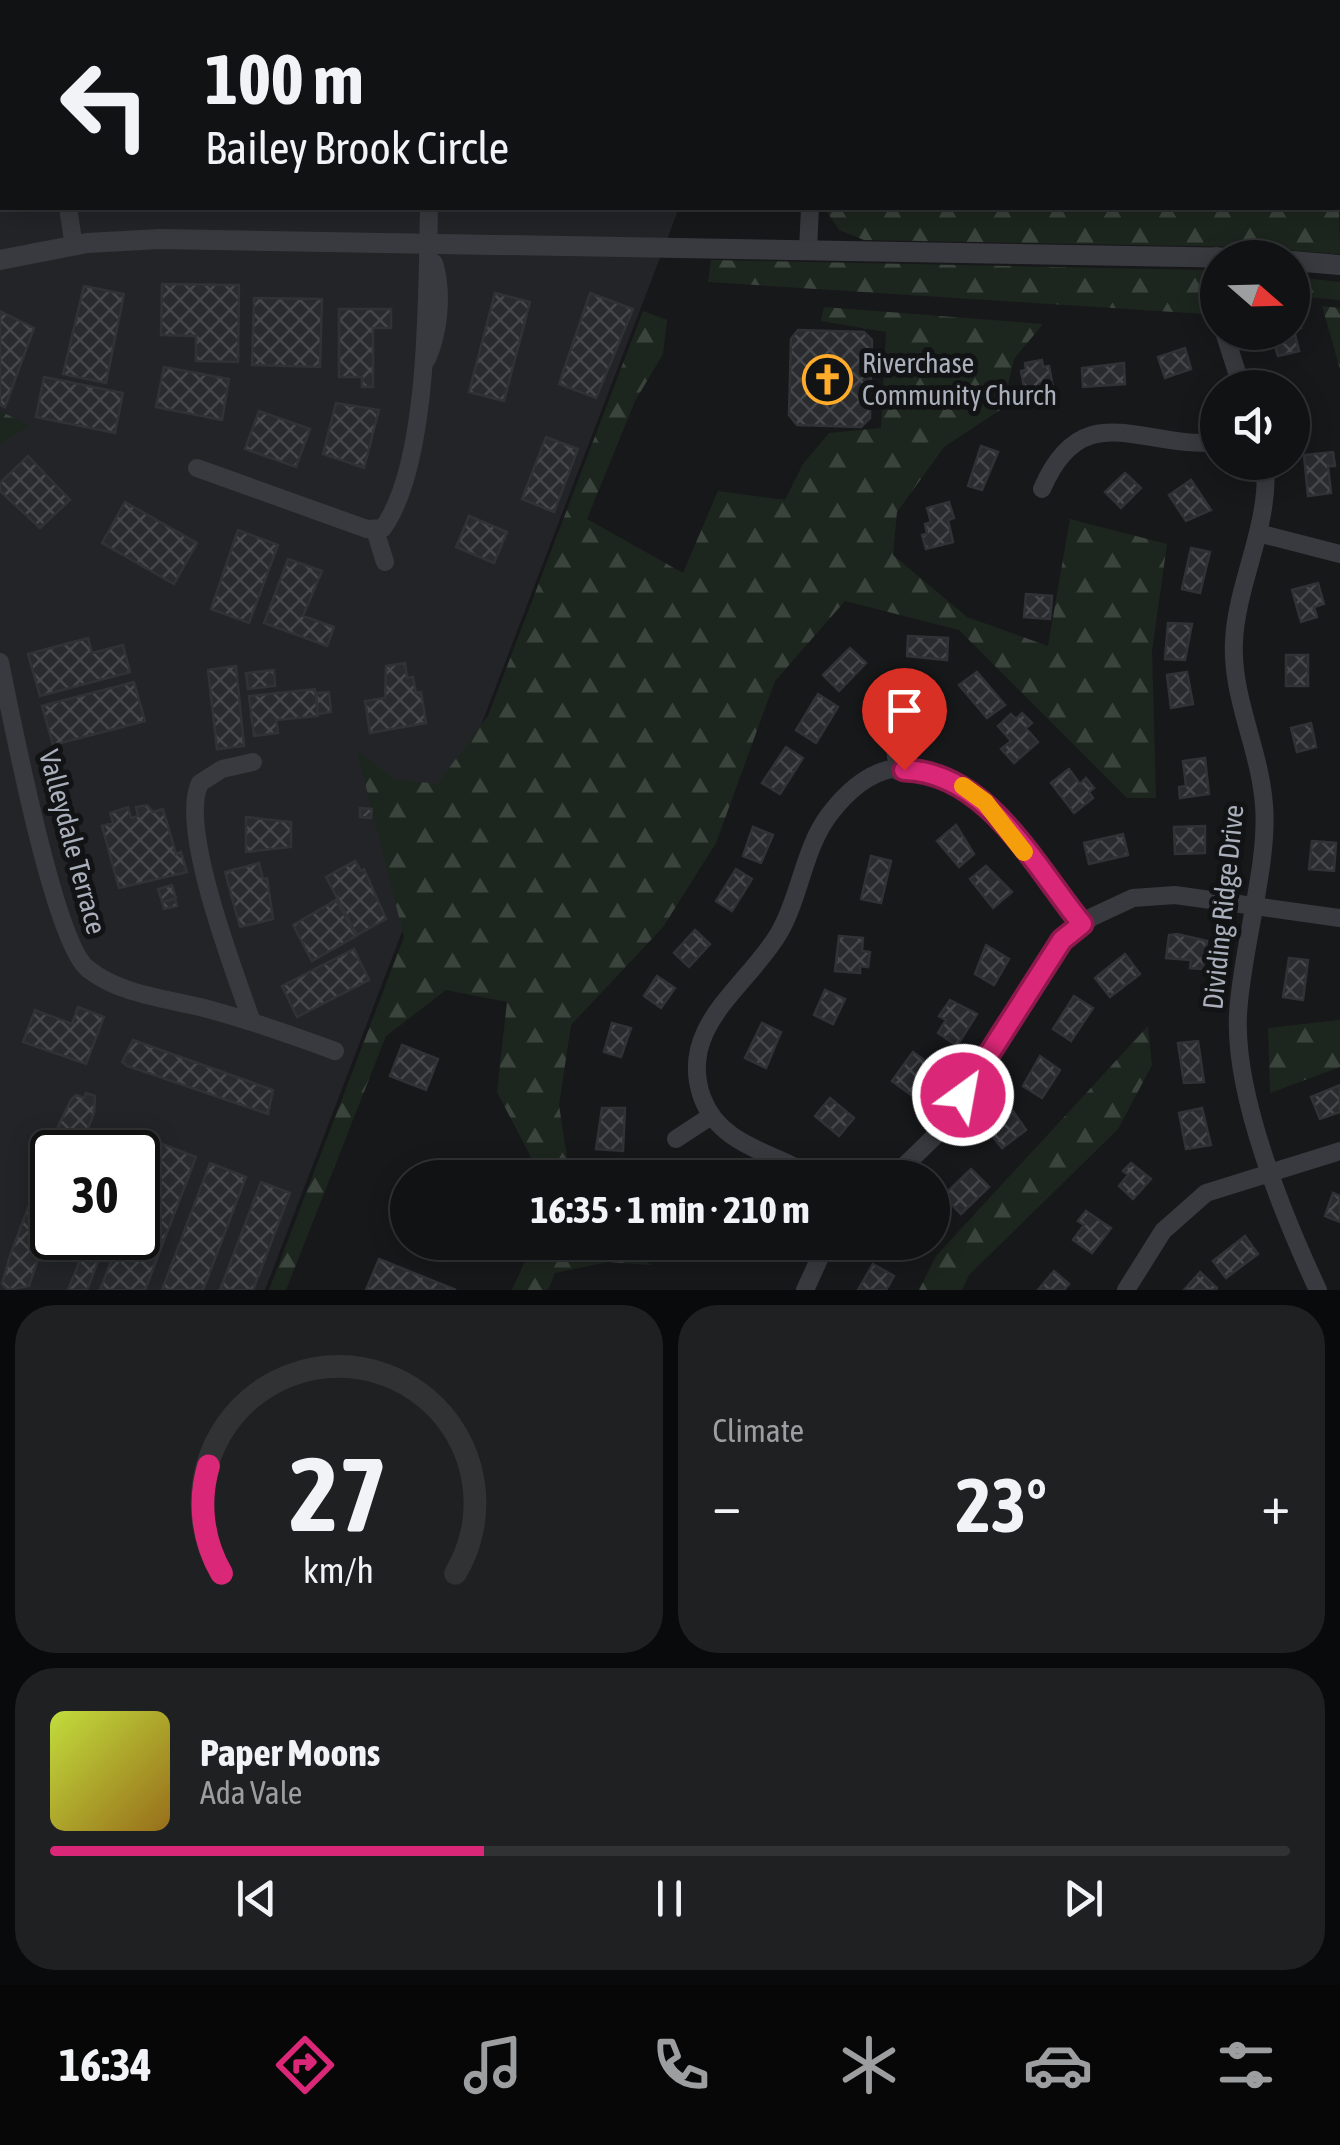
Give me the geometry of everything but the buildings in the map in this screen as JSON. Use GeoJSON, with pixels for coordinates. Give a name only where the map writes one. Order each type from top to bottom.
{"type":"FeatureCollection","features":[{"type":"Feature","properties":{"kind":"street"},"geometry":{"type":"LineString","coordinates":[[68,210],[74,246]]}},
{"type":"Feature","properties":{"kind":"street"},"geometry":{"type":"LineString","coordinates":[[197,468],[375,530],[383,528],[392,514],[416,428],[426,360],[436,334],[438,276],[428,242],[429,210]]}},
{"type":"Feature","properties":{"kind":"street"},"geometry":{"type":"LineString","coordinates":[[808,249],[810,210]]}},
{"type":"Feature","properties":{"kind":"street"},"geometry":{"type":"LineString","coordinates":[[0,260],[74,246],[160,238],[1200,256]]}},
{"type":"Feature","properties":{"kind":"street"},"geometry":{"type":"LineString","coordinates":[[1310,262],[1340,265]]}},
{"type":"Feature","properties":{"kind":"street"},"geometry":{"type":"LineString","coordinates":[[1042,490],[1062,451],[1088,436],[1119,431],[1200,440]]}},
{"type":"Feature","properties":{"kind":"street","name":"Dividing Ridge Drive"},"geometry":{"type":"LineString","coordinates":[[1266,480],[1258,533],[1237,614],[1233,653],[1264,803],[1238,1031],[1243,1070],[1269,1172],[1285,1222],[1318,1290]]}},
{"type":"Feature","properties":{"kind":"street"},"geometry":{"type":"LineString","coordinates":[[375,530],[385,562]]}},
{"type":"Feature","properties":{"kind":"street"},"geometry":{"type":"LineString","coordinates":[[1258,533],[1340,554]]}},
{"type":"Feature","properties":{"kind":"street","name":"Valleydale Terrace"},"geometry":{"type":"LineString","coordinates":[[0,662],[7,735],[59,908],[80,962],[113,984],[135,992],[252,1022],[336,1050]]}},
{"type":"Feature","properties":{"kind":"street"},"geometry":{"type":"LineString","coordinates":[[892,726],[898,771]]}},
{"type":"Feature","properties":{"kind":"street"},"geometry":{"type":"LineString","coordinates":[[252,1022],[228,953],[193,814],[200,784],[222,770],[253,762]]}},
{"type":"Feature","properties":{"kind":"street"},"geometry":{"type":"LineString","coordinates":[[779,1160],[728,1135],[711,1116],[697,1078],[707,1025],[781,930],[831,812],[864,780],[898,771],[946,776],[976,794],[1082,924]]}},
{"type":"Feature","properties":{"kind":"street"},"geometry":{"type":"LineString","coordinates":[[910,1160],[932,1138],[1062,940],[1082,924],[1118,904],[1144,896],[1198,896],[1340,918]]}},
{"type":"Feature","properties":{"kind":"street"},"geometry":{"type":"LineString","coordinates":[[676,1139],[711,1116]]}},
{"type":"Feature","properties":{"kind":"street"},"geometry":{"type":"LineString","coordinates":[[1126,1290],[1164,1231],[1195,1201],[1219,1188],[1340,1151]]}},
{"type":"Feature","properties":{"kind":"street"},"geometry":{"type":"LineString","coordinates":[[804,1290],[818,1260]]}},
{"type":"Feature","properties":{"kind":"shaded area"},"geometry":{"type":"Polygon","coordinates":[[[0,210],[678,210],[265,1290],[0,1290],[0,210]]]}},
{"type":"Feature","properties":{"kind":"green space"},"geometry":{"type":"Polygon","coordinates":[[[826,210],[1339,210],[1340,254],[1310,252],[1310,240],[1200,240],[1200,246],[864,240],[839,230],[826,210]]]}},
{"type":"Feature","properties":{"kind":"green space"},"geometry":{"type":"Polygon","coordinates":[[[711,260],[1200,270],[1200,314],[708,282],[711,260]]]}},
{"type":"Feature","properties":{"kind":"green space"},"geometry":{"type":"Polygon","coordinates":[[[1310,279],[1340,282],[1340,300],[1310,297],[1310,279]]]}},
{"type":"Feature","properties":{"kind":"green space"},"geometry":{"type":"Polygon","coordinates":[[[1322,306],[1340,308],[1340,369],[1322,306]]]}},
{"type":"Feature","properties":{"kind":"green space"},"geometry":{"type":"Polygon","coordinates":[[[824,307],[1043,324],[1014,359],[1003,408],[944,447],[897,512],[893,555],[967,617],[1048,646],[1070,519],[1167,544],[1152,651],[1156,798],[1127,798],[959,630],[845,601],[775,681],[716,843],[663,927],[571,1025],[559,1105],[567,1160],[532,1160],[497,1092],[507,1002],[446,990],[386,1036],[286,1290],[269,1290],[404,937],[357,751],[395,779],[437,784],[488,716],[643,311],[667,320],[663,354],[635,401],[587,519],[683,573],[718,491],[785,500],[803,464],[829,433],[881,428],[886,332],[821,321],[824,307]]]}},
{"type":"Feature","properties":{"kind":"green space"},"geometry":{"type":"Polygon","coordinates":[[[0,411],[30,426],[0,444],[0,411]]]}},
{"type":"Feature","properties":{"kind":"green space"},"geometry":{"type":"Polygon","coordinates":[[[1340,1020],[1340,1067],[1270,1093],[1268,1028],[1340,1020]]]}},
{"type":"Feature","properties":{"kind":"green space"},"geometry":{"type":"Polygon","coordinates":[[[1148,1026],[1152,1065],[1118,1129],[969,1275],[962,1290],[919,1290],[934,1260],[950,1260],[950,1241],[1148,1026]]]}},
{"type":"Feature","properties":{"kind":"green space"},"geometry":{"type":"Polygon","coordinates":[[[526,1260],[645,1260],[651,1265],[608,1262],[555,1273],[548,1290],[512,1290],[526,1260]]]}},
{"type":"Feature","properties":{"kind":"slow traffic"},"geometry":{"type":"LineString","coordinates":[[963,786],[985,802],[1024,852]]}},
{"type":"Feature","properties":{"kind":"place","name":"Riverchase Community Church"},"geometry":{"type":"Point","coordinates":[827,379]}},
{"type":"Feature","properties":{"kind":"route"},"geometry":{"type":"LineString","coordinates":[[904,770],[946,776],[976,794],[1082,924],[1062,940],[963,1095]]}}]}
